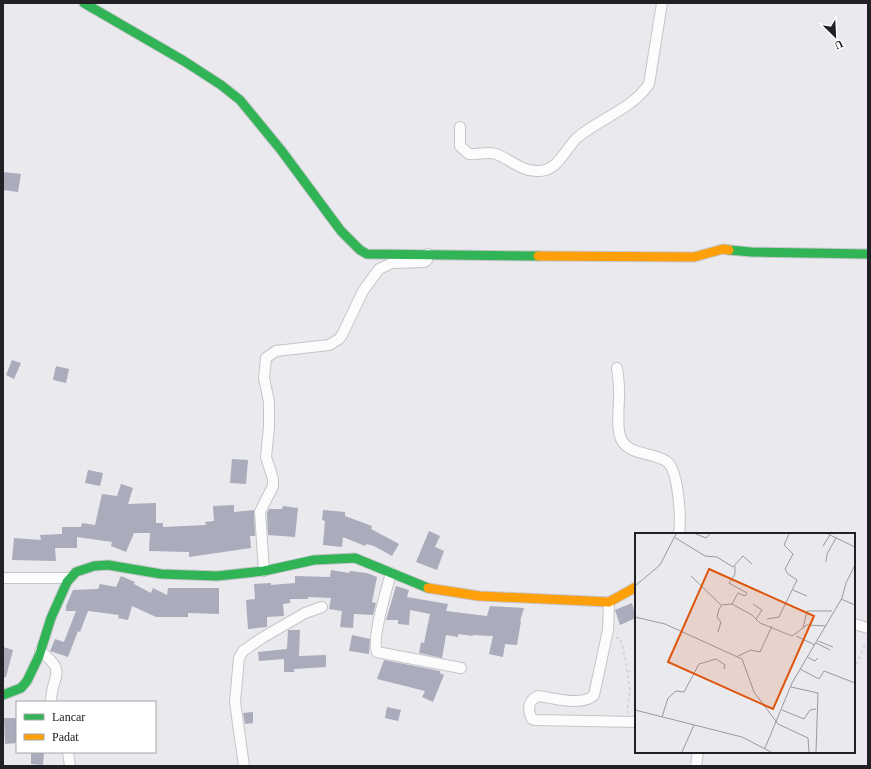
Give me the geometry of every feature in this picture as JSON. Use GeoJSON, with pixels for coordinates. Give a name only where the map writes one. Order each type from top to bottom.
{"type":"FeatureCollection","features":[{"type":"Feature","properties":{"kind":"street"},"geometry":{"type":"LineString","coordinates":[[84,3],[184,60],[221,84],[240,100],[281,150],[341,231],[363,252],[374,255],[428,254],[694,257],[723,249],[751,252],[868,254]]}},
{"type":"Feature","properties":{"kind":"street"},"geometry":{"type":"LineString","coordinates":[[460,127],[460,146],[468,154],[495,154],[528,170],[539,171],[554,165],[576,139],[586,130],[632,102],[643,93],[649,84],[662,3]]}},
{"type":"Feature","properties":{"kind":"street"},"geometry":{"type":"LineString","coordinates":[[264,571],[260,512],[273,486],[273,479],[266,457],[269,426],[269,402],[264,378],[266,358],[276,352],[329,345],[335,342],[342,335],[363,291],[379,269],[392,263],[424,262],[427,260],[428,254]]}},
{"type":"Feature","properties":{"kind":"street"},"geometry":{"type":"LineString","coordinates":[[617,368],[620,390],[619,429],[622,441],[636,451],[663,459],[670,464],[677,487],[679,533]]}},
{"type":"Feature","properties":{"kind":"street"},"geometry":{"type":"LineString","coordinates":[[3,695],[21,688],[27,681],[52,618],[70,578],[84,568],[94,566],[108,566],[161,574],[192,576],[234,575],[264,571],[314,560],[355,558],[435,590],[479,596],[608,602],[635,588]]}},
{"type":"Feature","properties":{"kind":"street"},"geometry":{"type":"LineString","coordinates":[[391,573],[379,622],[375,646],[376,652],[461,668]]}},
{"type":"Feature","properties":{"kind":"street"},"geometry":{"type":"LineString","coordinates":[[3,578],[70,578]]}},
{"type":"Feature","properties":{"kind":"street"},"geometry":{"type":"LineString","coordinates":[[608,602],[608,630],[594,695],[586,700],[538,696],[530,702],[530,715],[532,719],[535,720],[635,722]]}},
{"type":"Feature","properties":{"kind":"street"},"geometry":{"type":"LineString","coordinates":[[244,766],[235,702],[239,658],[243,651],[262,638],[305,613],[322,607]]}},
{"type":"Feature","properties":{"kind":"street"},"geometry":{"type":"LineString","coordinates":[[855,624],[868,628]]}},
{"type":"Feature","properties":{"kind":"street"},"geometry":{"type":"LineString","coordinates":[[40,651],[53,660],[56,666],[57,673],[51,701]]}},
{"type":"Feature","properties":{"kind":"street"},"geometry":{"type":"LineString","coordinates":[[68,753],[70,766]]}},
{"type":"Feature","properties":{"kind":"street"},"geometry":{"type":"LineString","coordinates":[[696,766],[698,753]]}},
{"type":"Feature","properties":{"kind":"path"},"geometry":{"type":"LineString","coordinates":[[610,638],[620,638],[630,689],[628,700]]}},
{"type":"Feature","properties":{"kind":"path"},"geometry":{"type":"LineString","coordinates":[[855,668],[866,643]]}},
{"type":"Feature","properties":{"kind":"path"},"geometry":{"type":"LineString","coordinates":[[627,672],[635,669]]}},
{"type":"Feature","properties":{"kind":"building"},"geometry":{"type":"Polygon","coordinates":[[[3,172],[21,174],[18,192],[3,190],[3,172]]]}},
{"type":"Feature","properties":{"kind":"building"},"geometry":{"type":"Polygon","coordinates":[[[12,360],[21,363],[14,379],[6,375],[12,360]]]}},
{"type":"Feature","properties":{"kind":"building"},"geometry":{"type":"Polygon","coordinates":[[[56,366],[69,369],[66,383],[53,380],[56,366]]]}},
{"type":"Feature","properties":{"kind":"building"},"geometry":{"type":"Polygon","coordinates":[[[232,459],[248,460],[246,484],[230,483],[232,459]]]}},
{"type":"Feature","properties":{"kind":"building"},"geometry":{"type":"Polygon","coordinates":[[[88,470],[103,473],[100,486],[85,483],[88,470]]]}},
{"type":"Feature","properties":{"kind":"building"},"geometry":{"type":"Polygon","coordinates":[[[121,484],[133,488],[128,504],[156,503],[156,523],[163,523],[163,527],[206,525],[205,522],[214,521],[213,506],[234,505],[234,512],[254,510],[255,536],[250,536],[251,548],[189,557],[189,552],[149,551],[150,533],[134,533],[126,552],[111,546],[112,542],[77,537],[77,548],[55,548],[56,561],[12,560],[14,538],[41,540],[40,535],[62,534],[62,527],[81,527],[82,523],[95,525],[102,494],[117,496],[121,484]]]}},
{"type":"Feature","properties":{"kind":"building"},"geometry":{"type":"Polygon","coordinates":[[[283,506],[298,508],[295,537],[268,535],[267,513],[269,509],[282,509],[283,506]]]}},
{"type":"Feature","properties":{"kind":"building"},"geometry":{"type":"Polygon","coordinates":[[[323,510],[345,512],[345,516],[372,526],[371,529],[399,544],[392,556],[374,546],[366,544],[365,546],[343,537],[342,547],[323,545],[325,521],[322,520],[323,510]]]}},
{"type":"Feature","properties":{"kind":"building"},"geometry":{"type":"Polygon","coordinates":[[[429,531],[440,536],[435,547],[444,551],[437,570],[416,562],[429,531]]]}},
{"type":"Feature","properties":{"kind":"building"},"geometry":{"type":"Polygon","coordinates":[[[331,570],[349,573],[350,571],[367,573],[377,577],[372,602],[376,603],[373,615],[354,614],[353,628],[340,627],[342,611],[329,609],[331,598],[308,597],[308,599],[290,599],[290,603],[283,604],[284,616],[267,617],[267,627],[248,629],[246,600],[255,599],[254,584],[271,583],[271,585],[295,583],[295,576],[330,577],[331,570]]]}},
{"type":"Feature","properties":{"kind":"building"},"geometry":{"type":"Polygon","coordinates":[[[121,576],[135,582],[134,584],[151,593],[153,588],[167,595],[168,588],[219,588],[219,614],[188,613],[188,617],[156,617],[132,606],[128,620],[118,618],[119,615],[88,611],[68,657],[50,651],[55,639],[64,642],[76,611],[66,611],[66,606],[73,590],[98,589],[100,584],[116,587],[121,576]]]}},
{"type":"Feature","properties":{"kind":"building"},"geometry":{"type":"Polygon","coordinates":[[[396,586],[409,590],[407,597],[448,604],[446,611],[487,616],[490,606],[524,608],[520,621],[517,645],[505,644],[503,657],[489,654],[493,636],[458,634],[458,637],[446,635],[442,658],[419,653],[421,642],[424,643],[430,614],[410,610],[409,625],[398,624],[398,620],[386,620],[396,586]]]}},
{"type":"Feature","properties":{"kind":"building"},"geometry":{"type":"Polygon","coordinates":[[[632,603],[635,618],[620,625],[615,610],[632,603]]]}},
{"type":"Feature","properties":{"kind":"building"},"geometry":{"type":"Polygon","coordinates":[[[288,630],[300,630],[299,656],[326,655],[326,667],[294,669],[294,672],[284,672],[284,659],[259,661],[258,652],[287,649],[288,630]]]}},
{"type":"Feature","properties":{"kind":"building"},"geometry":{"type":"Polygon","coordinates":[[[352,635],[370,639],[369,654],[349,651],[352,635]]]}},
{"type":"Feature","properties":{"kind":"building"},"geometry":{"type":"Polygon","coordinates":[[[3,647],[13,650],[6,677],[3,677],[3,647]]]}},
{"type":"Feature","properties":{"kind":"building"},"geometry":{"type":"Polygon","coordinates":[[[384,660],[440,671],[440,673],[444,675],[433,702],[422,697],[425,691],[377,679],[384,660]]]}},
{"type":"Feature","properties":{"kind":"building"},"geometry":{"type":"Polygon","coordinates":[[[387,707],[401,710],[398,721],[385,718],[387,707]]]}},
{"type":"Feature","properties":{"kind":"building"},"geometry":{"type":"Polygon","coordinates":[[[253,712],[253,723],[245,724],[243,713],[253,712]]]}},
{"type":"Feature","properties":{"kind":"building"},"geometry":{"type":"Polygon","coordinates":[[[4,718],[16,718],[16,743],[5,744],[4,718]]]}},
{"type":"Feature","properties":{"kind":"building"},"geometry":{"type":"Polygon","coordinates":[[[31,753],[44,753],[43,765],[31,764],[31,753]]]}},
{"type":"Feature","properties":{"kind":"traffic: fast"},"geometry":{"type":"LineString","coordinates":[[84,3],[184,61],[221,85],[240,100],[281,150],[341,231],[360,250],[367,254],[538,256]]}},
{"type":"Feature","properties":{"kind":"traffic: fast"},"geometry":{"type":"LineString","coordinates":[[729,250],[751,252],[868,254]]}},
{"type":"Feature","properties":{"kind":"traffic: fast"},"geometry":{"type":"LineString","coordinates":[[3,695],[21,688],[27,681],[39,656],[51,618],[67,582],[76,572],[94,566],[108,565],[161,574],[217,576],[264,571],[314,560],[355,558],[428,588]]}},
{"type":"Feature","properties":{"kind":"traffic: slow"},"geometry":{"type":"LineString","coordinates":[[538,256],[694,257],[723,249],[729,250]]}},
{"type":"Feature","properties":{"kind":"traffic: slow"},"geometry":{"type":"LineString","coordinates":[[428,588],[479,596],[609,602],[635,588]]}}]}
